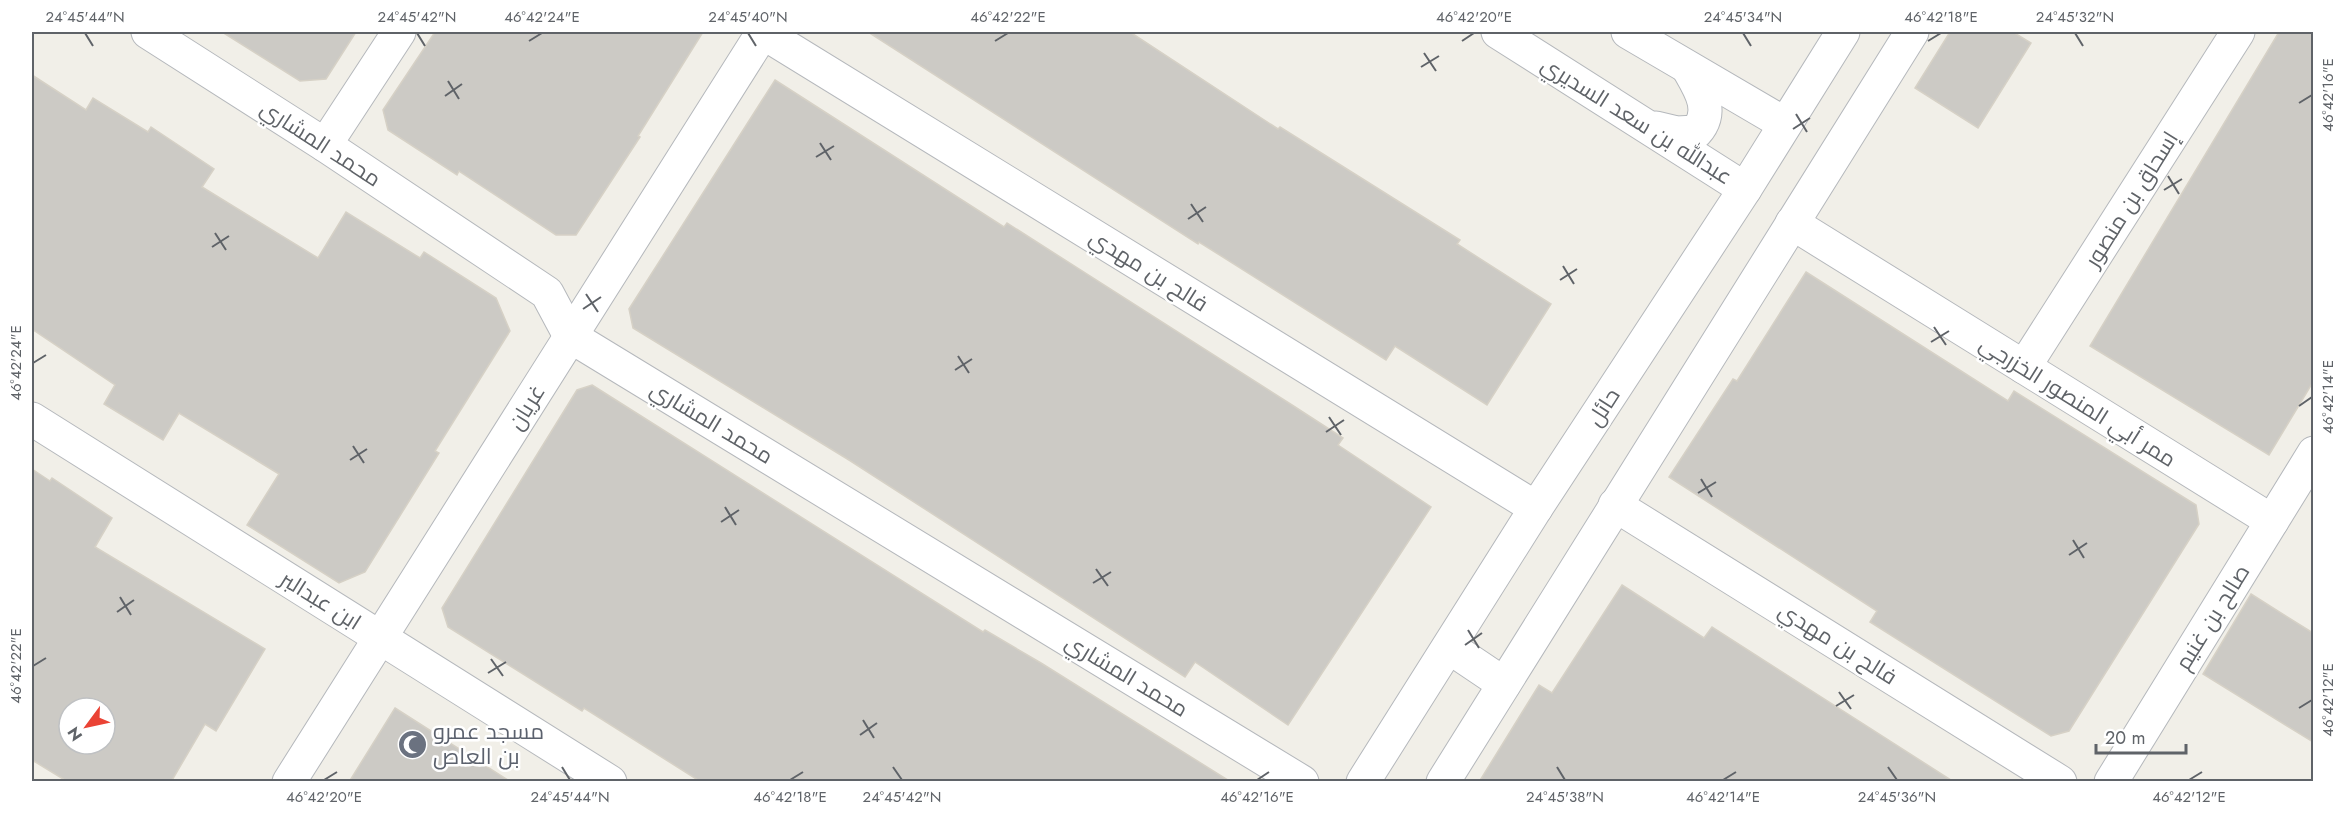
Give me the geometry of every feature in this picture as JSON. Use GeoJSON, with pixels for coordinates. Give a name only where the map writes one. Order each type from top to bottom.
{"type":"FeatureCollection","features":[{"type":"Feature","properties":{"kind":"street","name":"محمد المشاري"},"geometry":{"type":"LineString","coordinates":[[148,32],[325,145],[548,293],[570,336],[1302,782]]}},
{"type":"Feature","properties":{"kind":"street"},"geometry":{"type":"LineString","coordinates":[[325,145],[399,32]]}},
{"type":"Feature","properties":{"kind":"street","name":"غريان"},"geometry":{"type":"LineString","coordinates":[[289,782],[762,32]]}},
{"type":"Feature","properties":{"kind":"street","name":"فالح بن مهدي"},"geometry":{"type":"LineString","coordinates":[[762,32],[1536,508]]}},
{"type":"Feature","properties":{"kind":"street","name":"عبدالله بن سعد السديري"},"geometry":{"type":"LineString","coordinates":[[1498,32],[1745,189]]}},
{"type":"Feature","properties":{"kind":"street"},"geometry":{"type":"LineString","coordinates":[[1628,32],[1785,124]]}},
{"type":"Feature","properties":{"kind":"street","name":"حائل"},"geometry":{"type":"LineString","coordinates":[[1363,782],[1536,508],[1745,189],[1842,32]]}},
{"type":"Feature","properties":{"kind":"street"},"geometry":{"type":"LineString","coordinates":[[1443,782],[1912,32]]}},
{"type":"Feature","properties":{"kind":"street","name":"إسحاق بن منصور"},"geometry":{"type":"LineString","coordinates":[[2024,367],[2238,32]]}},
{"type":"Feature","properties":{"kind":"street"},"geometry":{"type":"LineString","coordinates":[[1648,126],[1677,133],[1696,132],[1702,125],[1707,109],[1688,68]]}},
{"type":"Feature","properties":{"kind":"street","name":"ممر أبي المنصور الخزرجي"},"geometry":{"type":"LineString","coordinates":[[1792,223],[2272,521]]}},
{"type":"Feature","properties":{"kind":"street","name":"ابن عبدالبر"},"geometry":{"type":"LineString","coordinates":[[32,419],[610,782]]}},
{"type":"Feature","properties":{"kind":"street","name":"صالح بن غنيم"},"geometry":{"type":"LineString","coordinates":[[2111,782],[2313,453]]}},
{"type":"Feature","properties":{"kind":"street","name":"فالح بن مهدي"},"geometry":{"type":"LineString","coordinates":[[1616,505],[2060,782]]}},
{"type":"Feature","properties":{"kind":"street"},"geometry":{"type":"LineString","coordinates":[[1449,647],[1504,684]]}},
{"type":"Feature","properties":{"kind":"building"},"geometry":{"type":"Polygon","coordinates":[[[222,32],[356,32],[326,79],[300,81],[222,32]]]}},
{"type":"Feature","properties":{"kind":"building"},"geometry":{"type":"Polygon","coordinates":[[[435,32],[703,32],[638,136],[640,137],[576,235],[556,235],[459,171],[457,175],[388,130],[383,110],[435,32]]]}},
{"type":"Feature","properties":{"kind":"building"},"geometry":{"type":"Polygon","coordinates":[[[868,32],[1130,32],[1278,129],[1280,127],[1460,240],[1457,244],[1551,304],[1487,405],[1395,346],[1386,360],[1199,242],[1198,244],[868,32]]]}},
{"type":"Feature","properties":{"kind":"building"},"geometry":{"type":"Polygon","coordinates":[[[1950,32],[2013,32],[2031,43],[1978,128],[1915,88],[1950,32]]]}},
{"type":"Feature","properties":{"kind":"building"},"geometry":{"type":"Polygon","coordinates":[[[2279,32],[2313,32],[2313,382],[2269,455],[2090,346],[2279,32]]]}},
{"type":"Feature","properties":{"kind":"building"},"geometry":{"type":"Polygon","coordinates":[[[32,75],[86,110],[93,98],[148,132],[151,127],[214,169],[202,187],[318,258],[346,212],[420,258],[424,252],[496,298],[510,331],[435,451],[439,453],[365,572],[339,583],[247,525],[279,474],[179,413],[163,440],[104,404],[115,385],[32,329],[32,75]]]}},
{"type":"Feature","properties":{"kind":"building"},"geometry":{"type":"Polygon","coordinates":[[[775,80],[1004,227],[1007,223],[1343,438],[1338,445],[1431,507],[1288,725],[1195,662],[1185,677],[849,460],[633,328],[629,309],[775,80]]]}},
{"type":"Feature","properties":{"kind":"building"},"geometry":{"type":"Polygon","coordinates":[[[1806,272],[2008,401],[2014,391],[2196,505],[2199,524],[2069,731],[2051,736],[1870,622],[1877,611],[1669,477],[1733,379],[1737,381],[1806,272]]]}},
{"type":"Feature","properties":{"kind":"building"},"geometry":{"type":"Polygon","coordinates":[[[592,385],[983,632],[985,630],[1041,663],[1231,782],[701,782],[584,708],[582,711],[448,627],[442,608],[577,390],[592,385]]]}},
{"type":"Feature","properties":{"kind":"building"},"geometry":{"type":"Polygon","coordinates":[[[32,469],[50,481],[52,478],[112,518],[95,547],[265,649],[216,731],[205,724],[171,782],[68,782],[32,760],[32,469]]]}},
{"type":"Feature","properties":{"kind":"building"},"geometry":{"type":"Polygon","coordinates":[[[1622,585],[1704,638],[1712,627],[1954,782],[1479,782],[1539,685],[1552,693],[1622,585]]]}},
{"type":"Feature","properties":{"kind":"building"},"geometry":{"type":"Polygon","coordinates":[[[2251,594],[2313,633],[2313,742],[2203,674],[2251,594]]]}},
{"type":"Feature","properties":{"kind":"building","name":"مسجد عمرو بن العاص"},"geometry":{"type":"Polygon","coordinates":[[[395,708],[511,782],[349,782],[395,708]]]}},
{"type":"Feature","properties":{"kind":"place","name":"مسجد عمرو بن العاص"},"geometry":{"type":"Point","coordinates":[412,744]}}]}
